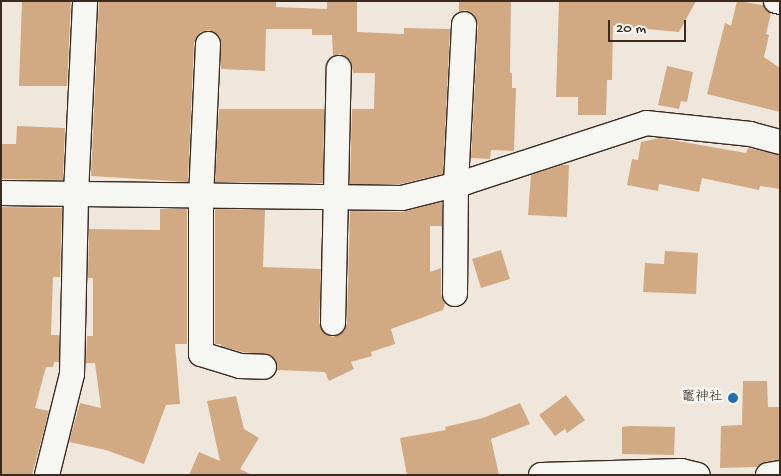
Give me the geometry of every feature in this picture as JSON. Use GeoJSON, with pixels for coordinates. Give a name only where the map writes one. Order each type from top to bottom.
{"type":"FeatureCollection","features":[{"type":"Feature","properties":{"kind":"street"},"geometry":{"type":"LineString","coordinates":[[47,475],[72,374],[76,194],[85,1]]}},
{"type":"Feature","properties":{"kind":"street"},"geometry":{"type":"LineString","coordinates":[[776,1],[780,2]]}},
{"type":"Feature","properties":{"kind":"street"},"geometry":{"type":"LineString","coordinates":[[456,294],[456,184],[464,24]]}},
{"type":"Feature","properties":{"kind":"street"},"geometry":{"type":"LineString","coordinates":[[208,44],[201,196],[201,354],[240,366],[264,367]]}},
{"type":"Feature","properties":{"kind":"street"},"geometry":{"type":"LineString","coordinates":[[333,322],[339,68]]}},
{"type":"Feature","properties":{"kind":"street"},"geometry":{"type":"LineString","coordinates":[[1,193],[336,199],[402,198],[456,184],[646,123],[750,134],[780,142]]}},
{"type":"Feature","properties":{"kind":"street"},"geometry":{"type":"LineString","coordinates":[[541,475],[681,471],[698,475]]}},
{"type":"Feature","properties":{"kind":"street"},"geometry":{"type":"LineString","coordinates":[[768,475],[780,474]]}},
{"type":"Feature","properties":{"kind":"building"},"geometry":{"type":"Polygon","coordinates":[[[22,1],[71,1],[67,86],[19,86],[22,1]]]}},
{"type":"Feature","properties":{"kind":"building"},"geometry":{"type":"Polygon","coordinates":[[[99,1],[276,1],[276,7],[327,9],[327,2],[357,2],[357,32],[404,34],[404,28],[450,29],[443,174],[400,184],[350,184],[352,109],[374,109],[375,73],[353,73],[351,62],[347,57],[340,54],[333,56],[332,35],[312,35],[312,29],[266,29],[265,71],[221,69],[220,37],[209,30],[201,32],[194,43],[188,182],[91,176],[99,1]]]}},
{"type":"Feature","properties":{"kind":"building"},"geometry":{"type":"Polygon","coordinates":[[[459,1],[511,1],[510,73],[512,73],[512,88],[516,88],[514,151],[491,150],[490,159],[471,158],[478,25],[472,13],[465,10],[459,12],[459,1]]]}},
{"type":"Feature","properties":{"kind":"building"},"geometry":{"type":"Polygon","coordinates":[[[559,1],[696,1],[679,32],[613,26],[612,80],[607,80],[606,115],[578,115],[578,97],[556,97],[559,1]]]}},
{"type":"Feature","properties":{"kind":"building"},"geometry":{"type":"Polygon","coordinates":[[[737,1],[763,5],[771,13],[766,34],[769,35],[764,57],[780,68],[780,112],[707,94],[725,23],[731,26],[737,1]]]}},
{"type":"Feature","properties":{"kind":"building"},"geometry":{"type":"Polygon","coordinates":[[[667,66],[693,72],[687,102],[681,101],[679,109],[658,105],[667,66]]]}},
{"type":"Feature","properties":{"kind":"building"},"geometry":{"type":"Polygon","coordinates":[[[219,109],[324,109],[323,183],[215,182],[219,109]]]}},
{"type":"Feature","properties":{"kind":"building"},"geometry":{"type":"Polygon","coordinates":[[[17,126],[65,128],[63,180],[1,179],[1,144],[16,144],[17,126]]]}},
{"type":"Feature","properties":{"kind":"building"},"geometry":{"type":"Polygon","coordinates":[[[660,138],[746,153],[748,148],[780,155],[780,189],[760,186],[759,190],[702,178],[699,192],[659,184],[658,191],[627,185],[632,159],[638,160],[641,142],[660,138]]]}},
{"type":"Feature","properties":{"kind":"building"},"geometry":{"type":"Polygon","coordinates":[[[562,165],[569,165],[567,217],[528,215],[531,175],[562,165]]]}},
{"type":"Feature","properties":{"kind":"building"},"geometry":{"type":"Polygon","coordinates":[[[442,202],[442,226],[430,226],[430,272],[441,268],[441,294],[445,303],[443,310],[391,329],[395,344],[371,352],[372,356],[351,362],[354,369],[329,381],[325,372],[277,370],[276,361],[271,355],[242,352],[221,346],[221,344],[215,344],[215,209],[265,210],[263,267],[321,269],[319,323],[325,334],[333,337],[344,331],[347,323],[350,211],[402,212],[442,202]]]}},
{"type":"Feature","properties":{"kind":"building"},"geometry":{"type":"Polygon","coordinates":[[[1,207],[62,208],[60,277],[53,277],[51,335],[59,335],[59,362],[54,362],[53,367],[46,367],[35,408],[49,411],[32,475],[1,475],[1,207]]]}},
{"type":"Feature","properties":{"kind":"building"},"geometry":{"type":"Polygon","coordinates":[[[160,209],[187,209],[187,344],[175,344],[180,404],[166,405],[144,464],[106,450],[69,442],[80,403],[101,408],[95,363],[86,363],[87,336],[93,336],[93,278],[88,278],[89,229],[160,230],[160,209]]]}},
{"type":"Feature","properties":{"kind":"building"},"geometry":{"type":"Polygon","coordinates":[[[501,250],[510,279],[481,288],[472,259],[501,250]]]}},
{"type":"Feature","properties":{"kind":"building"},"geometry":{"type":"Polygon","coordinates":[[[665,251],[698,253],[696,294],[643,292],[645,263],[664,264],[665,251]]]}},
{"type":"Feature","properties":{"kind":"building"},"geometry":{"type":"Polygon","coordinates":[[[743,381],[767,381],[768,407],[780,407],[780,460],[765,462],[757,467],[720,468],[721,426],[742,425],[743,381]]]}},
{"type":"Feature","properties":{"kind":"building"},"geometry":{"type":"Polygon","coordinates":[[[566,395],[585,420],[567,433],[565,429],[555,436],[539,415],[566,395]]]}},
{"type":"Feature","properties":{"kind":"building"},"geometry":{"type":"Polygon","coordinates":[[[236,396],[244,429],[259,438],[240,469],[252,475],[189,475],[199,452],[220,461],[207,401],[236,396]]]}},
{"type":"Feature","properties":{"kind":"building"},"geometry":{"type":"Polygon","coordinates":[[[520,403],[530,424],[491,439],[499,475],[407,475],[400,438],[446,430],[445,427],[483,418],[520,403]]]}},
{"type":"Feature","properties":{"kind":"building"},"geometry":{"type":"Polygon","coordinates":[[[622,427],[675,427],[674,455],[622,454],[622,427]]]}},
{"type":"Feature","properties":{"kind":"place","name":"竈神社"},"geometry":{"type":"Point","coordinates":[733,398]}}]}
